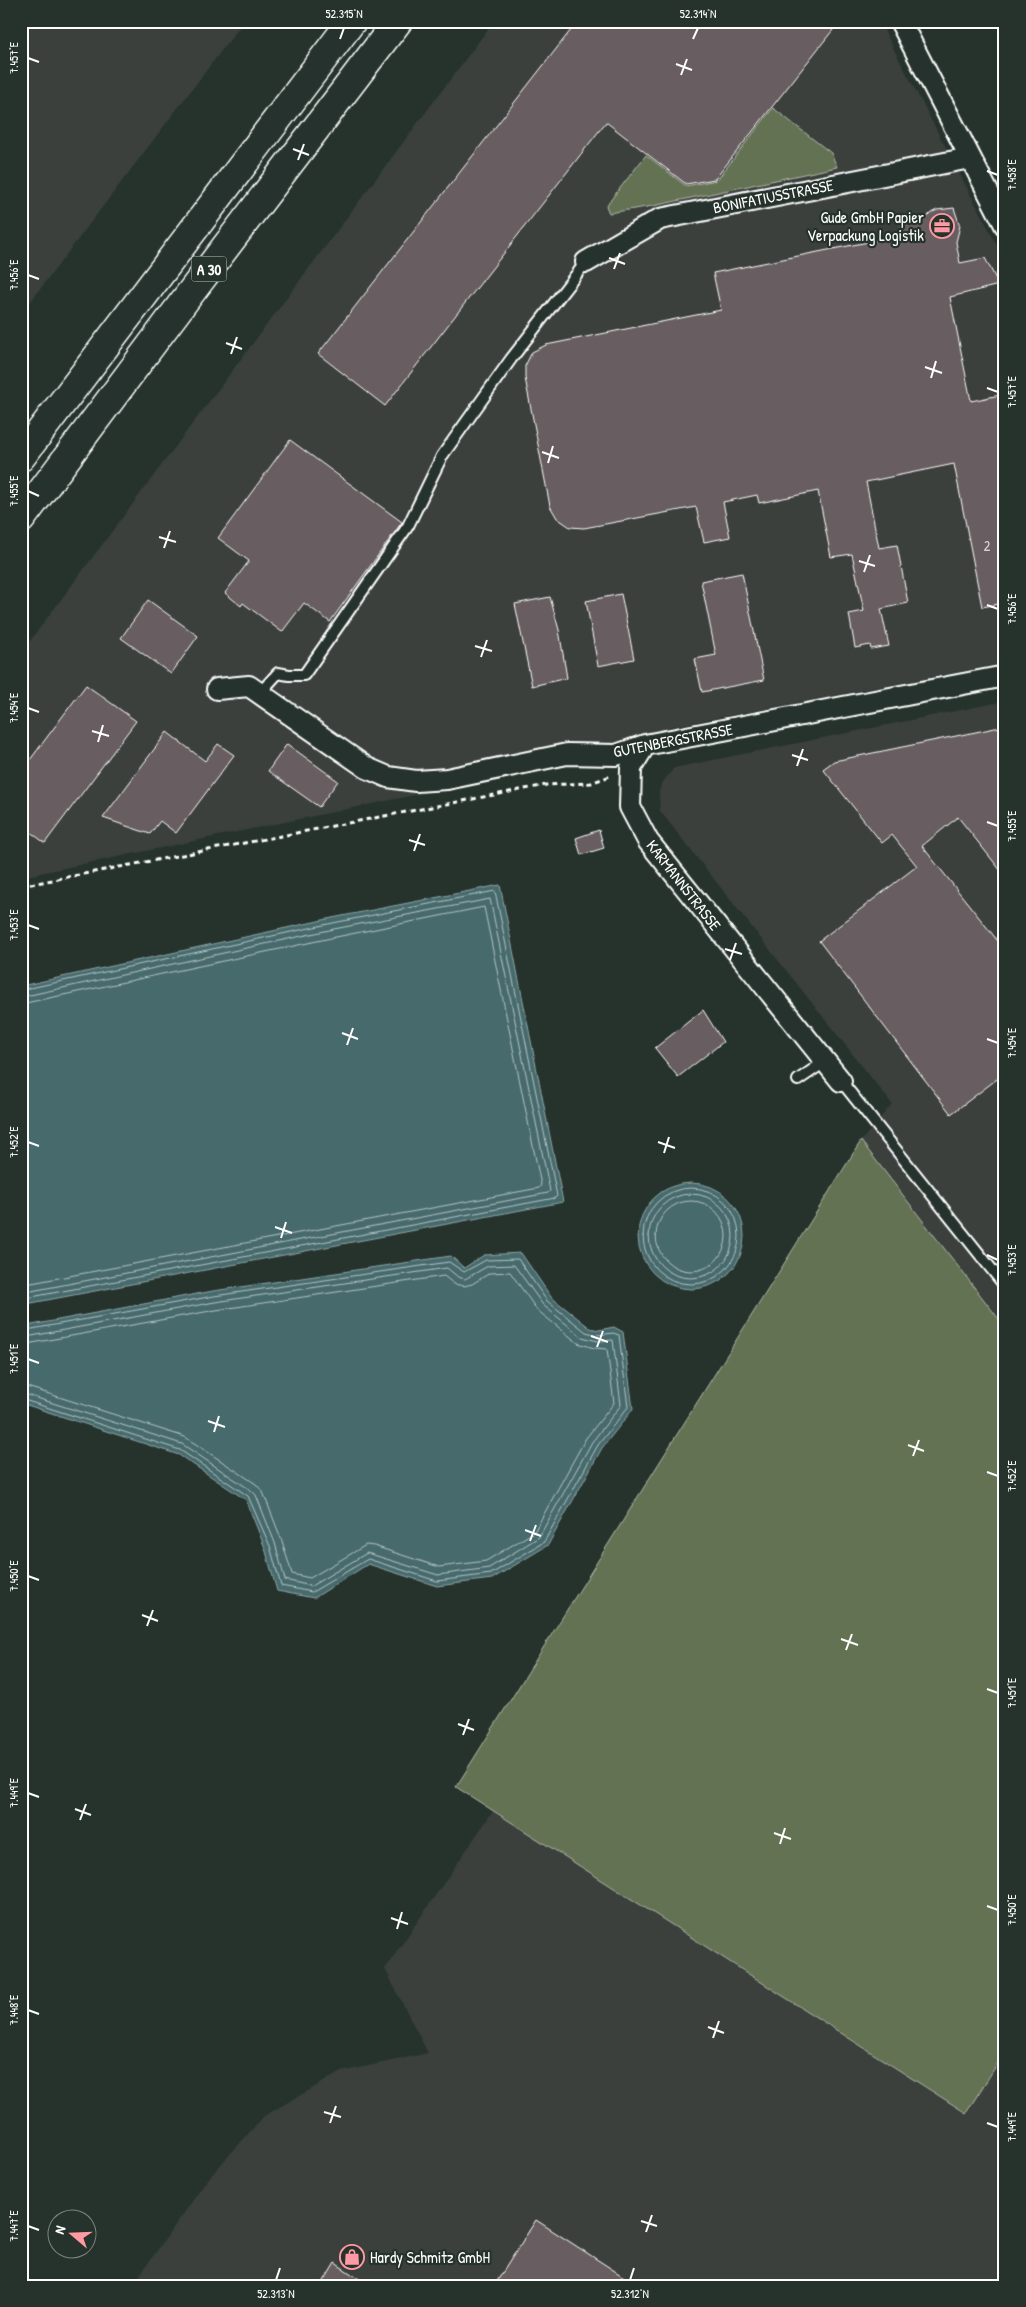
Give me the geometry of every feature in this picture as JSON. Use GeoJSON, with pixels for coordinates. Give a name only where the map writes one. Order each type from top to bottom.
{"type":"FeatureCollection","features":[{"type":"Feature","properties":{"kind":"highway","name":"A 30"},"geometry":{"type":"LineString","coordinates":[[21,457],[352,21]]}},
{"type":"Feature","properties":{"kind":"highway","name":"A 30"},"geometry":{"type":"LineString","coordinates":[[21,519],[398,21]]}},
{"type":"Feature","properties":{"kind":"street"},"geometry":{"type":"LineString","coordinates":[[900,21],[1005,224]]}},
{"type":"Feature","properties":{"kind":"street","name":"BONIFATIUSSTRASSE"},"geometry":{"type":"LineString","coordinates":[[586,262],[660,218],[970,158]]}},
{"type":"Feature","properties":{"kind":"street","name":"GUTENBERGSTRASSE"},"geometry":{"type":"LineString","coordinates":[[218,689],[248,686],[367,768],[388,777],[416,781],[447,779],[567,754],[616,754],[645,745],[1005,676]]}},
{"type":"Feature","properties":{"kind":"street","name":"KARMANNSTRASSE"},"geometry":{"type":"LineString","coordinates":[[645,745],[631,768],[630,807],[648,841],[841,1080]]}},
{"type":"Feature","properties":{"kind":"lane"},"geometry":{"type":"LineString","coordinates":[[259,694],[278,673],[304,675],[408,526],[442,456],[511,359],[586,262]]}},
{"type":"Feature","properties":{"kind":"lane"},"geometry":{"type":"LineString","coordinates":[[798,1080],[826,1061]]}},
{"type":"Feature","properties":{"kind":"lane"},"geometry":{"type":"LineString","coordinates":[[841,1080],[1005,1286]]}},
{"type":"Feature","properties":{"kind":"path"},"geometry":{"type":"LineString","coordinates":[[21,886],[546,785],[591,783],[631,768]]}},
{"type":"Feature","properties":{"kind":"shaded area"},"geometry":{"type":"Polygon","coordinates":[[[21,21],[244,21],[21,314],[21,21]]]}},
{"type":"Feature","properties":{"kind":"shaded area"},"geometry":{"type":"Polygon","coordinates":[[[494,21],[879,21],[1005,260],[1005,663],[669,727],[614,747],[448,788],[21,877],[21,653],[494,21]]]}},
{"type":"Feature","properties":{"kind":"shaded area"},"geometry":{"type":"Polygon","coordinates":[[[1005,701],[1005,1327],[861,1141],[892,1104],[660,811],[659,792],[662,783],[674,768],[1005,701]]]}},
{"type":"Feature","properties":{"kind":"shaded area"},"geometry":{"type":"Polygon","coordinates":[[[493,1811],[965,2113],[1005,2054],[1005,2286],[132,2286],[208,2179],[264,2116],[341,2072],[428,2053],[385,1969],[493,1811]]]}},
{"type":"Feature","properties":{"kind":"green space"},"geometry":{"type":"Polygon","coordinates":[[[773,108],[831,153],[837,167],[653,206],[609,213],[606,206],[646,155],[686,186],[717,180],[773,108]]]}},
{"type":"Feature","properties":{"kind":"green space"},"geometry":{"type":"Polygon","coordinates":[[[861,1141],[1005,1327],[1005,2052],[966,2113],[456,1787],[861,1141]]]}},
{"type":"Feature","properties":{"kind":"water"},"geometry":{"type":"Polygon","coordinates":[[[500,885],[563,1202],[21,1305],[21,986],[332,918],[500,885]]]}},
{"type":"Feature","properties":{"kind":"water"},"geometry":{"type":"Polygon","coordinates":[[[691,1183],[711,1187],[729,1198],[740,1216],[744,1236],[740,1256],[729,1274],[711,1285],[691,1289],[671,1285],[653,1274],[642,1256],[638,1236],[642,1216],[653,1198],[671,1187],[691,1183]]]}},
{"type":"Feature","properties":{"kind":"water"},"geometry":{"type":"Polygon","coordinates":[[[521,1253],[551,1297],[590,1328],[599,1330],[614,1327],[623,1332],[633,1409],[602,1448],[548,1545],[492,1579],[437,1586],[368,1564],[314,1598],[277,1591],[265,1548],[246,1500],[179,1455],[21,1403],[21,1327],[213,1291],[451,1256],[464,1268],[484,1255],[521,1253]]]}},
{"type":"Feature","properties":{"kind":"building"},"geometry":{"type":"Polygon","coordinates":[[[578,21],[840,21],[715,179],[686,184],[606,122],[385,406],[318,354],[578,21]]]}},
{"type":"Feature","properties":{"kind":"building"},"geometry":{"type":"Polygon","coordinates":[[[954,208],[960,226],[956,242],[960,263],[985,258],[999,285],[950,297],[971,401],[1005,394],[1005,603],[982,607],[954,464],[866,482],[879,548],[897,545],[908,603],[881,609],[889,646],[871,649],[870,645],[855,648],[849,614],[864,611],[852,554],[831,557],[818,491],[759,503],[757,495],[723,502],[730,537],[704,542],[696,507],[584,528],[570,527],[557,518],[550,506],[525,378],[525,366],[532,352],[546,345],[721,310],[713,273],[903,235],[901,225],[924,220],[937,210],[954,208]]]}},
{"type":"Feature","properties":{"kind":"building"},"geometry":{"type":"Polygon","coordinates":[[[290,440],[402,522],[330,622],[304,603],[282,632],[243,603],[241,606],[225,593],[249,561],[218,538],[290,440]]]}},
{"type":"Feature","properties":{"kind":"building"},"geometry":{"type":"Polygon","coordinates":[[[742,573],[764,680],[702,692],[695,659],[716,655],[701,581],[742,573]]]}},
{"type":"Feature","properties":{"kind":"building"},"geometry":{"type":"Polygon","coordinates":[[[621,594],[634,659],[598,666],[586,601],[621,594]]]}},
{"type":"Feature","properties":{"kind":"building"},"geometry":{"type":"Polygon","coordinates":[[[550,597],[559,630],[567,678],[532,686],[515,604],[550,597]]]}},
{"type":"Feature","properties":{"kind":"building"},"geometry":{"type":"Polygon","coordinates":[[[148,600],[198,636],[171,674],[121,638],[148,600]]]}},
{"type":"Feature","properties":{"kind":"building"},"geometry":{"type":"Polygon","coordinates":[[[86,685],[136,721],[45,843],[21,825],[21,772],[86,685]]]}},
{"type":"Feature","properties":{"kind":"building"},"geometry":{"type":"Polygon","coordinates":[[[1005,726],[1005,876],[958,817],[922,846],[1005,950],[1005,1073],[951,1114],[819,941],[917,866],[892,835],[882,843],[823,769],[834,761],[1005,726]]]}},
{"type":"Feature","properties":{"kind":"building"},"geometry":{"type":"Polygon","coordinates":[[[167,732],[205,761],[218,744],[234,755],[176,833],[160,821],[150,834],[103,818],[167,732]]]}},
{"type":"Feature","properties":{"kind":"building"},"geometry":{"type":"Polygon","coordinates":[[[287,744],[338,781],[319,807],[268,771],[287,744]]]}},
{"type":"Feature","properties":{"kind":"building"},"geometry":{"type":"Polygon","coordinates":[[[599,830],[604,848],[581,855],[576,838],[599,830]]]}},
{"type":"Feature","properties":{"kind":"building"},"geometry":{"type":"Polygon","coordinates":[[[703,1010],[723,1042],[678,1077],[655,1048],[703,1010]]]}},
{"type":"Feature","properties":{"kind":"building"},"geometry":{"type":"Polygon","coordinates":[[[536,2220],[638,2286],[494,2286],[536,2220]]]}},
{"type":"Feature","properties":{"kind":"building"},"geometry":{"type":"Polygon","coordinates":[[[335,2263],[370,2286],[321,2286],[335,2263]]]}},
{"type":"Feature","properties":{"kind":"place","name":"Gude GmbH Papier Verpackung Logistik"},"geometry":{"type":"Point","coordinates":[942,226]}},
{"type":"Feature","properties":{"kind":"place","name":"Hardy Schmitz GmbH"},"geometry":{"type":"Point","coordinates":[352,2257]}}]}
